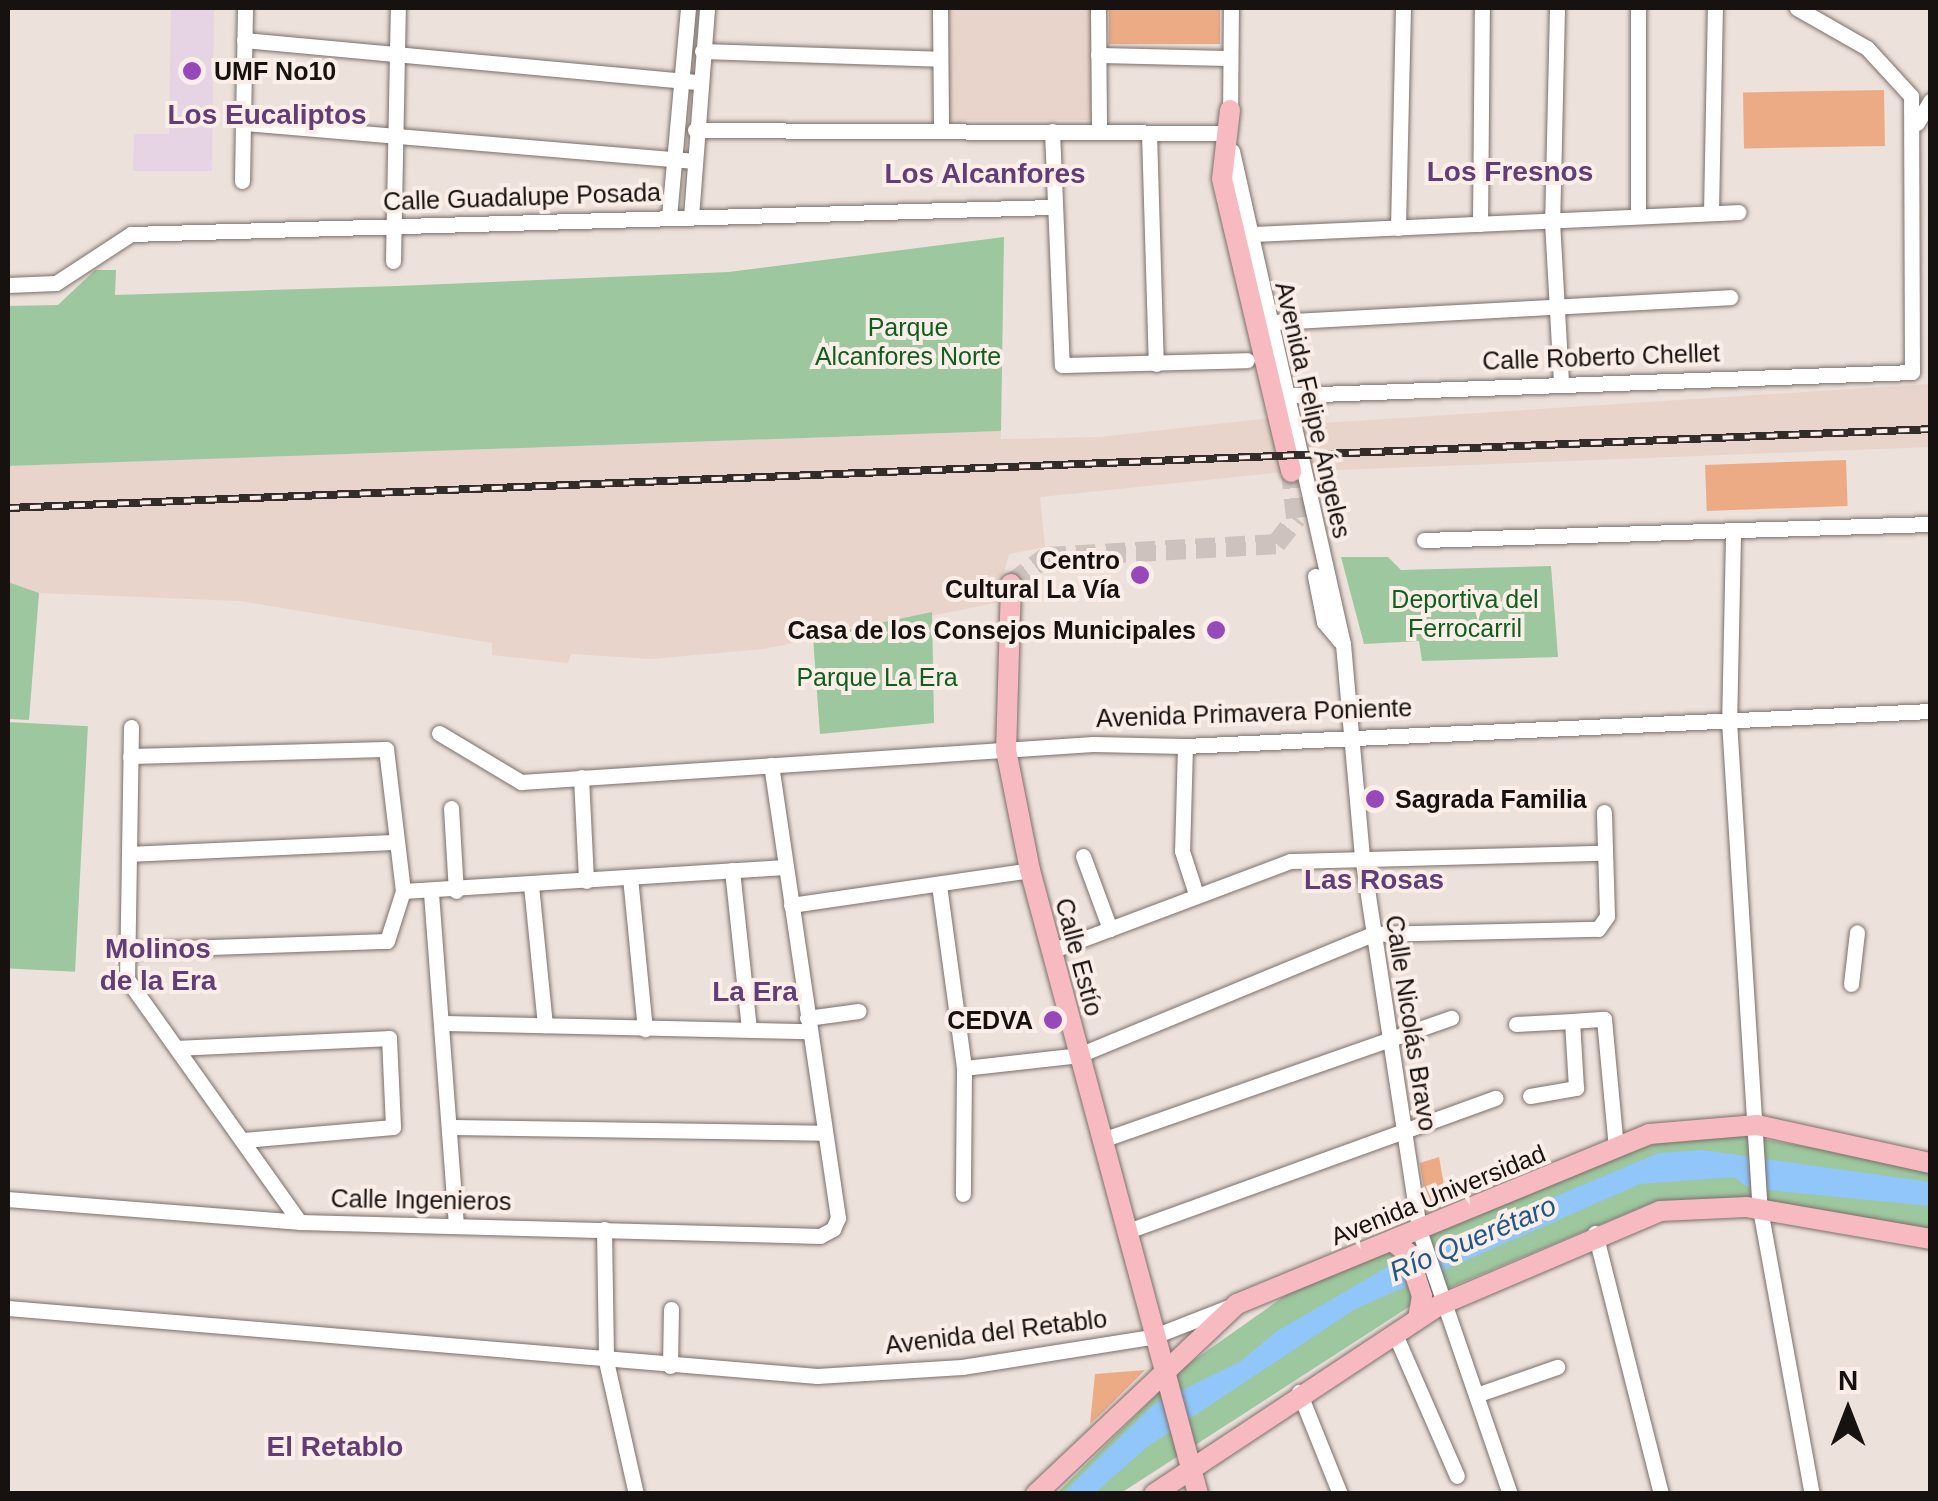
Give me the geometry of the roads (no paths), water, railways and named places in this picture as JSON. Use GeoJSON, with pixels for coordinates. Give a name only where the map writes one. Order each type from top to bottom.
{"type":"FeatureCollection","features":[{"type":"Feature","properties":{"kind":"main road","name":"Avenida Felipe Ángeles"},"geometry":{"type":"LineString","coordinates":[[1230,110],[1222,179],[1290,472]]}},
{"type":"Feature","properties":{"kind":"main road","name":"Calle Estío"},"geometry":{"type":"LineString","coordinates":[[1011,584],[1006,750],[1030,870],[1152,1337]]}},
{"type":"Feature","properties":{"kind":"main road","name":"Avenida Universidad"},"geometry":{"type":"LineString","coordinates":[[1036,1494],[1170,1377],[1237,1304],[1410,1242],[1649,1134],[1757,1131],[1930,1163]]}},
{"type":"Feature","properties":{"kind":"main road"},"geometry":{"type":"LineString","coordinates":[[1154,1494],[1299,1392],[1418,1318],[1432,1295],[1596,1233],[1678,1207],[1759,1200],[1930,1238]]}},
{"type":"Feature","properties":{"kind":"main road"},"geometry":{"type":"LineString","coordinates":[[1410,1242],[1432,1295]]}},
{"type":"Feature","properties":{"kind":"main road"},"geometry":{"type":"LineString","coordinates":[[1152,1337],[1170,1377],[1189,1438],[1198,1494]]}},
{"type":"Feature","properties":{"kind":"street"},"geometry":{"type":"LineString","coordinates":[[242,181],[245,8]]}},
{"type":"Feature","properties":{"kind":"street"},"geometry":{"type":"LineString","coordinates":[[392,261],[398,8]]}},
{"type":"Feature","properties":{"kind":"street"},"geometry":{"type":"LineString","coordinates":[[670,217],[672,158],[688,8]]}},
{"type":"Feature","properties":{"kind":"street"},"geometry":{"type":"LineString","coordinates":[[691,218],[706,8]]}},
{"type":"Feature","properties":{"kind":"street"},"geometry":{"type":"LineString","coordinates":[[940,8],[941,130]]}},
{"type":"Feature","properties":{"kind":"street"},"geometry":{"type":"LineString","coordinates":[[1098,8],[1099,132]]}},
{"type":"Feature","properties":{"kind":"street","name":"Avenida Felipe Ángeles"},"geometry":{"type":"LineString","coordinates":[[1231,8],[1234,182],[1343,644]]}},
{"type":"Feature","properties":{"kind":"street"},"geometry":{"type":"LineString","coordinates":[[1398,228],[1403,8]]}},
{"type":"Feature","properties":{"kind":"street"},"geometry":{"type":"LineString","coordinates":[[1480,224],[1482,8]]}},
{"type":"Feature","properties":{"kind":"street"},"geometry":{"type":"LineString","coordinates":[[1557,8],[1552,221],[1560,382]]}},
{"type":"Feature","properties":{"kind":"street"},"geometry":{"type":"LineString","coordinates":[[1638,8],[1638,216]]}},
{"type":"Feature","properties":{"kind":"street"},"geometry":{"type":"LineString","coordinates":[[1711,212],[1714,8]]}},
{"type":"Feature","properties":{"kind":"street"},"geometry":{"type":"LineString","coordinates":[[1797,8],[1894,71],[1916,123],[1914,321],[1930,314]]}},
{"type":"Feature","properties":{"kind":"street"},"geometry":{"type":"LineString","coordinates":[[244,40],[699,82]]}},
{"type":"Feature","properties":{"kind":"street"},"geometry":{"type":"LineString","coordinates":[[702,51],[939,60]]}},
{"type":"Feature","properties":{"kind":"street"},"geometry":{"type":"LineString","coordinates":[[1098,56],[1229,58]]}},
{"type":"Feature","properties":{"kind":"street"},"geometry":{"type":"LineString","coordinates":[[1916,123],[1930,100]]}},
{"type":"Feature","properties":{"kind":"street"},"geometry":{"type":"LineString","coordinates":[[243,123],[693,162]]}},
{"type":"Feature","properties":{"kind":"street"},"geometry":{"type":"LineString","coordinates":[[695,130],[1227,133]]}},
{"type":"Feature","properties":{"kind":"street"},"geometry":{"type":"LineString","coordinates":[[1052,131],[1062,365],[1247,360]]}},
{"type":"Feature","properties":{"kind":"street"},"geometry":{"type":"LineString","coordinates":[[1149,133],[1156,364]]}},
{"type":"Feature","properties":{"kind":"street","name":"Calle Guadalupe Posada"},"geometry":{"type":"LineString","coordinates":[[8,285],[56,283],[131,234],[1053,207]]}},
{"type":"Feature","properties":{"kind":"street"},"geometry":{"type":"LineString","coordinates":[[1256,234],[1738,212]]}},
{"type":"Feature","properties":{"kind":"street"},"geometry":{"type":"LineString","coordinates":[[1273,322],[1730,298]]}},
{"type":"Feature","properties":{"kind":"street","name":"Calle Roberto Chellet"},"geometry":{"type":"LineString","coordinates":[[1292,395],[1560,382],[1912,372],[1914,321]]}},
{"type":"Feature","properties":{"kind":"street"},"geometry":{"type":"LineString","coordinates":[[1424,540],[1733,536],[1930,524]]}},
{"type":"Feature","properties":{"kind":"street"},"geometry":{"type":"LineString","coordinates":[[1733,536],[1729,721],[1759,1200],[1812,1494]]}},
{"type":"Feature","properties":{"kind":"street","name":"Avenida Felipe Ángeles"},"geometry":{"type":"LineString","coordinates":[[1315,576],[1324,622],[1343,644]]}},
{"type":"Feature","properties":{"kind":"street","name":"Calle Nicolás Bravo"},"geometry":{"type":"LineString","coordinates":[[1343,644],[1348,735],[1372,934],[1402,1132],[1410,1242]]}},
{"type":"Feature","properties":{"kind":"street","name":"Avenida Primavera Poniente"},"geometry":{"type":"LineString","coordinates":[[439,733],[509,780],[1006,750],[1185,746],[1348,735],[1930,711]]}},
{"type":"Feature","properties":{"kind":"street"},"geometry":{"type":"LineString","coordinates":[[130,727],[126,950],[131,988],[300,1222]]}},
{"type":"Feature","properties":{"kind":"street"},"geometry":{"type":"LineString","coordinates":[[1185,746],[1182,851],[1196,894]]}},
{"type":"Feature","properties":{"kind":"street"},"geometry":{"type":"LineString","coordinates":[[126,950],[388,940],[404,891],[386,749],[130,756]]}},
{"type":"Feature","properties":{"kind":"street"},"geometry":{"type":"LineString","coordinates":[[453,1127],[822,1134],[771,766]]}},
{"type":"Feature","properties":{"kind":"street"},"geometry":{"type":"LineString","coordinates":[[580,777],[586,881]]}},
{"type":"Feature","properties":{"kind":"street"},"geometry":{"type":"LineString","coordinates":[[450,808],[456,891]]}},
{"type":"Feature","properties":{"kind":"street"},"geometry":{"type":"LineString","coordinates":[[964,1068],[1079,1056],[1372,934],[1598,929],[1607,916],[1604,812]]}},
{"type":"Feature","properties":{"kind":"street"},"geometry":{"type":"LineString","coordinates":[[129,854],[396,842]]}},
{"type":"Feature","properties":{"kind":"street"},"geometry":{"type":"LineString","coordinates":[[1051,952],[1290,861],[1362,856],[1604,853]]}},
{"type":"Feature","properties":{"kind":"street"},"geometry":{"type":"LineString","coordinates":[[1083,856],[1110,929]]}},
{"type":"Feature","properties":{"kind":"street"},"geometry":{"type":"LineString","coordinates":[[404,891],[431,893],[785,867]]}},
{"type":"Feature","properties":{"kind":"street"},"geometry":{"type":"LineString","coordinates":[[732,870],[748,1030]]}},
{"type":"Feature","properties":{"kind":"street"},"geometry":{"type":"LineString","coordinates":[[791,905],[1030,870]]}},
{"type":"Feature","properties":{"kind":"street"},"geometry":{"type":"LineString","coordinates":[[630,878],[645,1028]]}},
{"type":"Feature","properties":{"kind":"street"},"geometry":{"type":"LineString","coordinates":[[531,885],[545,1025]]}},
{"type":"Feature","properties":{"kind":"street"},"geometry":{"type":"LineString","coordinates":[[939,885],[964,1068],[963,1194]]}},
{"type":"Feature","properties":{"kind":"street"},"geometry":{"type":"LineString","coordinates":[[431,893],[453,1127],[456,1226]]}},
{"type":"Feature","properties":{"kind":"street"},"geometry":{"type":"LineString","coordinates":[[1851,984],[1857,932]]}},
{"type":"Feature","properties":{"kind":"street"},"geometry":{"type":"LineString","coordinates":[[445,1023],[748,1030],[808,1025],[859,1011]]}},
{"type":"Feature","properties":{"kind":"street"},"geometry":{"type":"LineString","coordinates":[[1102,1140],[1388,1035],[1452,1018]]}},
{"type":"Feature","properties":{"kind":"street"},"geometry":{"type":"LineString","coordinates":[[1516,1024],[1604,1019],[1616,1148]]}},
{"type":"Feature","properties":{"kind":"street"},"geometry":{"type":"LineString","coordinates":[[1572,1022],[1576,1088]]}},
{"type":"Feature","properties":{"kind":"street"},"geometry":{"type":"LineString","coordinates":[[177,1048],[389,1038],[393,1127],[244,1140]]}},
{"type":"Feature","properties":{"kind":"street"},"geometry":{"type":"LineString","coordinates":[[1530,1096],[1610,1086]]}},
{"type":"Feature","properties":{"kind":"street"},"geometry":{"type":"LineString","coordinates":[[1125,1232],[1496,1098]]}},
{"type":"Feature","properties":{"kind":"street","name":"Calle Ingenieros"},"geometry":{"type":"LineString","coordinates":[[8,1198],[300,1222],[820,1236],[833,1228],[822,1134]]}},
{"type":"Feature","properties":{"kind":"street"},"geometry":{"type":"LineString","coordinates":[[604,1229],[606,1361],[636,1494]]}},
{"type":"Feature","properties":{"kind":"street"},"geometry":{"type":"LineString","coordinates":[[1596,1233],[1660,1494]]}},
{"type":"Feature","properties":{"kind":"street"},"geometry":{"type":"LineString","coordinates":[[1432,1295],[1476,1395],[1510,1494]]}},
{"type":"Feature","properties":{"kind":"street","name":"Avenida del Retablo"},"geometry":{"type":"LineString","coordinates":[[8,1308],[817,1376],[962,1367],[1152,1337],[1237,1304]]}},
{"type":"Feature","properties":{"kind":"street"},"geometry":{"type":"LineString","coordinates":[[670,1366],[671,1309]]}},
{"type":"Feature","properties":{"kind":"street"},"geometry":{"type":"LineString","coordinates":[[1394,1332],[1457,1476]]}},
{"type":"Feature","properties":{"kind":"street"},"geometry":{"type":"LineString","coordinates":[[1476,1395],[1556,1367]]}},
{"type":"Feature","properties":{"kind":"street"},"geometry":{"type":"LineString","coordinates":[[1299,1392],[1340,1494]]}},
{"type":"Feature","properties":{"kind":"water","name":"Río Querétaro"},"geometry":{"type":"Polygon","coordinates":[[[1702,1150],[1930,1182],[1930,1206],[1749,1188],[1734,1177],[1640,1184],[1355,1309],[1147,1447],[1095,1493],[1062,1494],[1154,1404],[1241,1361],[1277,1331],[1391,1265],[1659,1153],[1702,1150]]]}},
{"type":"Feature","properties":{"kind":"tunnel"},"geometry":{"type":"LineString","coordinates":[[1011,584],[1046,557],[1276,544],[1296,518],[1291,472]]}},
{"type":"Feature","properties":{"kind":"railway"},"geometry":{"type":"LineString","coordinates":[[8,508],[1930,429]]}},
{"type":"Feature","properties":{"kind":"place","name":"UMF No10"},"geometry":{"type":"Point","coordinates":[192,71]}},
{"type":"Feature","properties":{"kind":"place","name":"Centro Cultural La Vía"},"geometry":{"type":"Point","coordinates":[1140,575]}},
{"type":"Feature","properties":{"kind":"place","name":"Casa de los Consejos Municipales"},"geometry":{"type":"Point","coordinates":[1216,630]}},
{"type":"Feature","properties":{"kind":"place","name":"Sagrada Familia"},"geometry":{"type":"Point","coordinates":[1375,799]}},
{"type":"Feature","properties":{"kind":"place","name":"CEDVA"},"geometry":{"type":"Point","coordinates":[1053,1020]}},
{"type":"Feature","properties":{"kind":"district","name":"Los Eucaliptos"},"geometry":{"type":"Point","coordinates":[267,115]}},
{"type":"Feature","properties":{"kind":"district","name":"Los Fresnos"},"geometry":{"type":"Point","coordinates":[1510,172]}},
{"type":"Feature","properties":{"kind":"district","name":"Los Alcanfores"},"geometry":{"type":"Point","coordinates":[985,174]}},
{"type":"Feature","properties":{"kind":"district","name":"Las Rosas"},"geometry":{"type":"Point","coordinates":[1374,880]}},
{"type":"Feature","properties":{"kind":"district","name":"Molinos de la Era"},"geometry":{"type":"Point","coordinates":[158,965]}},
{"type":"Feature","properties":{"kind":"district","name":"La Era"},"geometry":{"type":"Point","coordinates":[755,992]}},
{"type":"Feature","properties":{"kind":"district","name":"El Retablo"},"geometry":{"type":"Point","coordinates":[335,1447]}},
{"type":"Feature","properties":{"kind":"park label","name":"Parque Alcanfores Norte"},"geometry":{"type":"Point","coordinates":[908,342]}},
{"type":"Feature","properties":{"kind":"park label","name":"Deportiva del Ferrocarril"},"geometry":{"type":"Point","coordinates":[1465,614]}},
{"type":"Feature","properties":{"kind":"park label","name":"Parque La Era"},"geometry":{"type":"Point","coordinates":[877,677]}}]}
